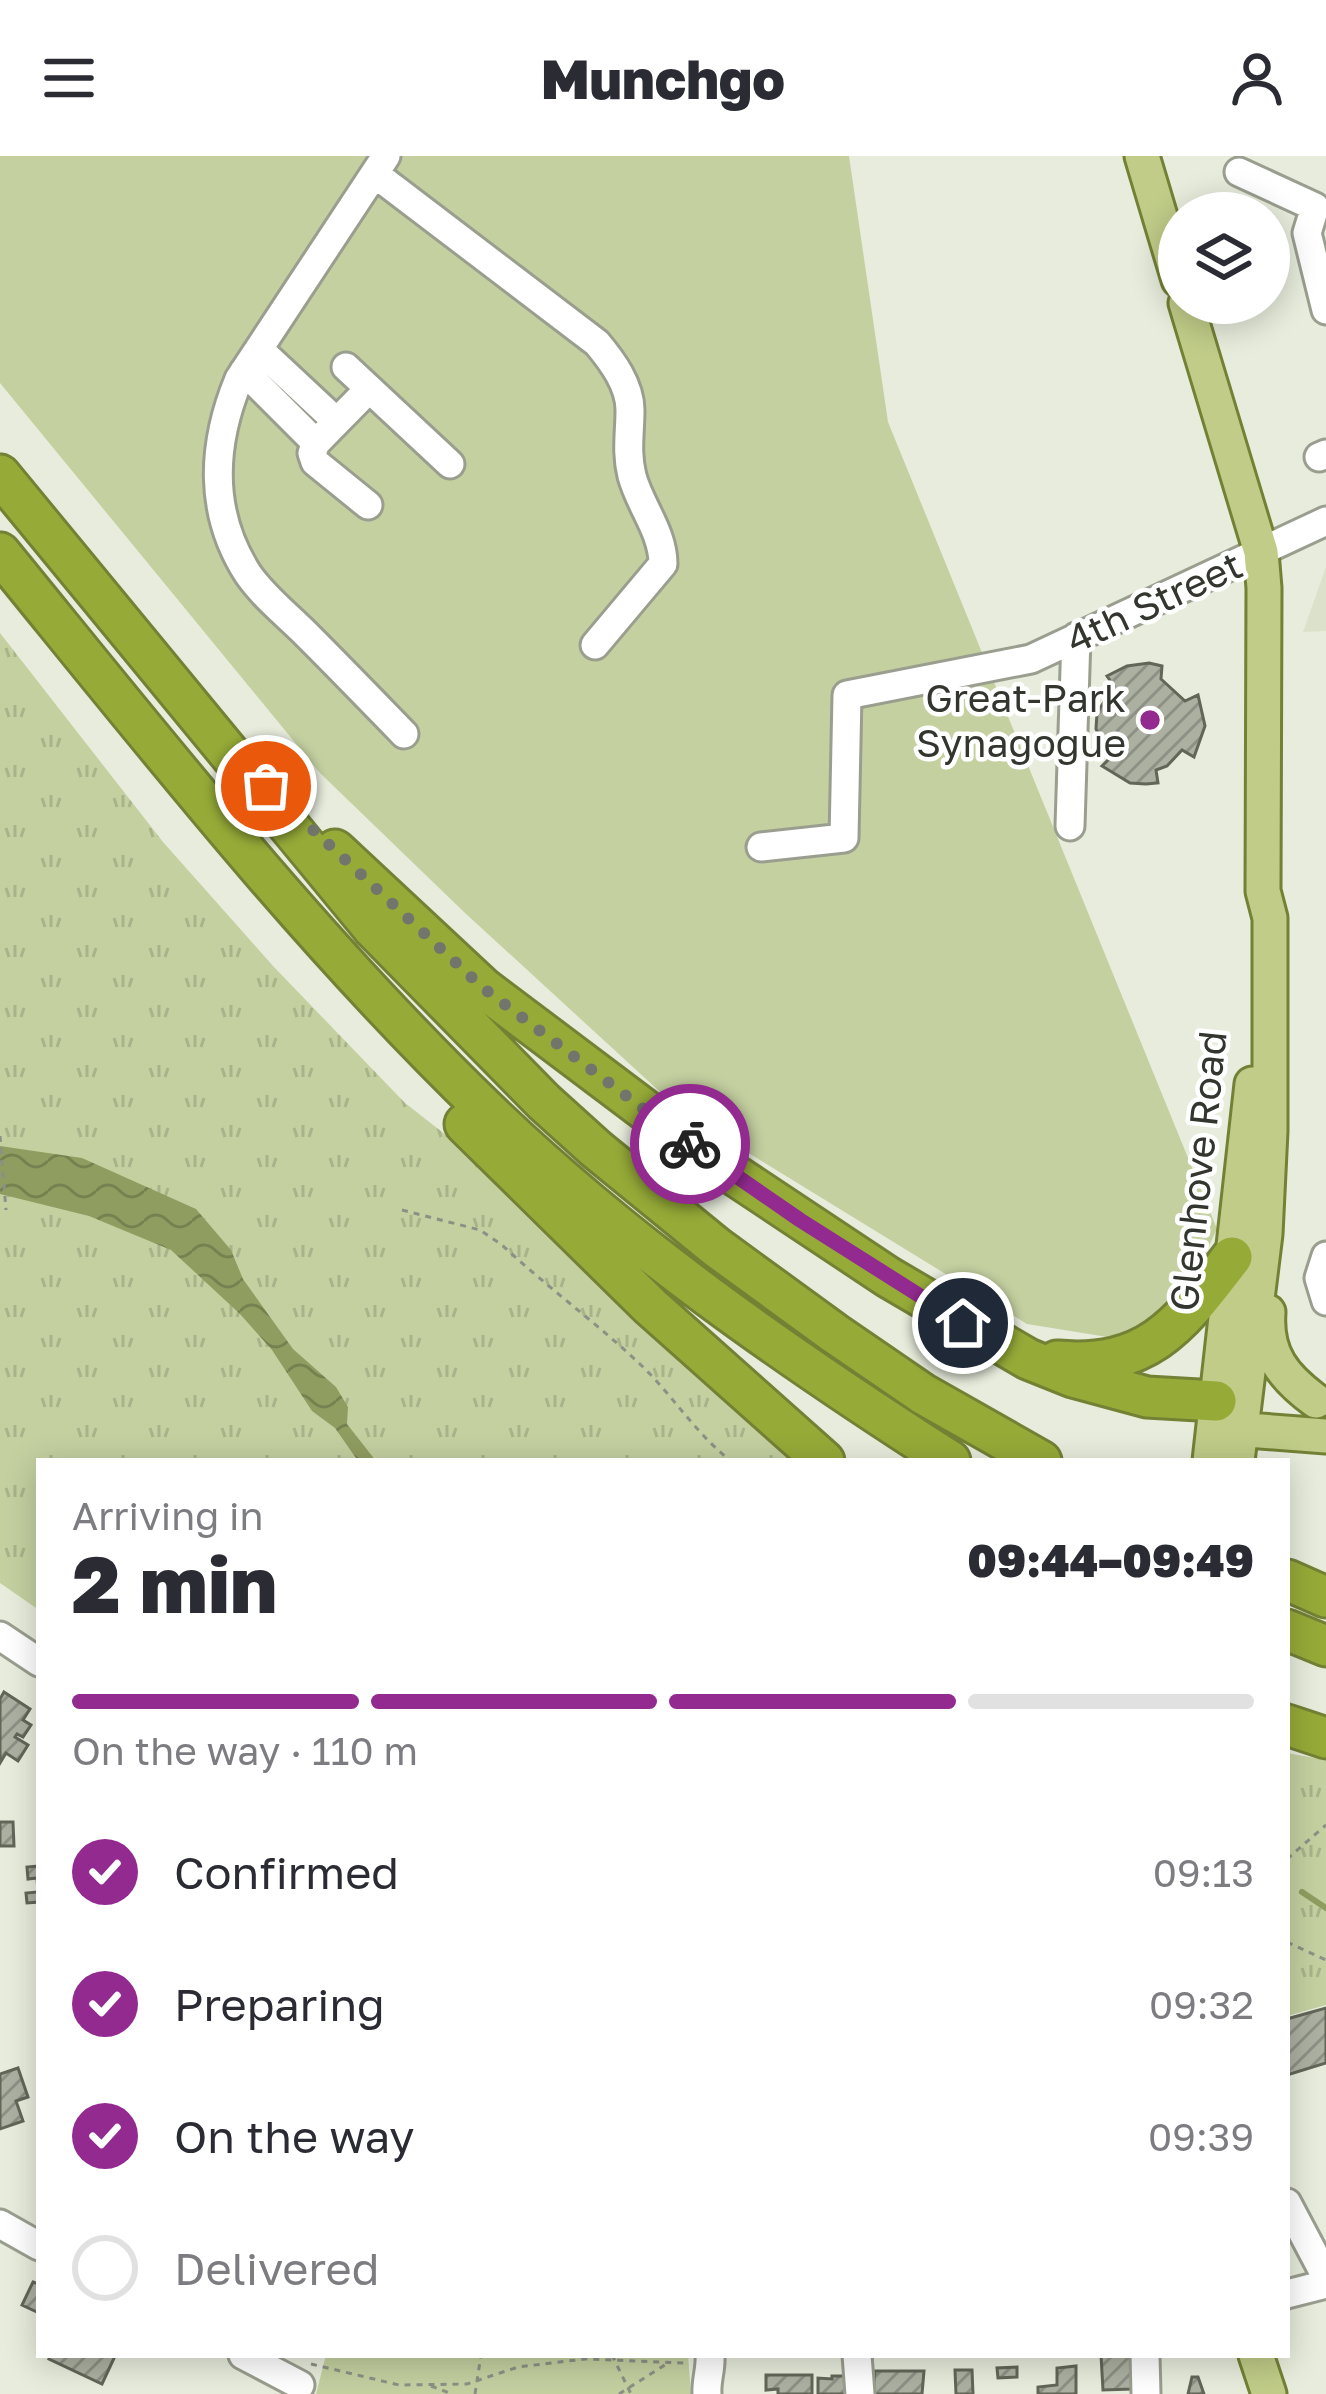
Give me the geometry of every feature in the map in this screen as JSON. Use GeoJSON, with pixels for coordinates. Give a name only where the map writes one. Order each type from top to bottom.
{"type":"FeatureCollection","features":[{"type":"Feature","properties":{"kind":"highway"},"geometry":{"type":"LineString","coordinates":[[0,475],[373,928],[596,1150],[716,1247],[834,1333],[922,1394],[1036,1458]]}},
{"type":"Feature","properties":{"kind":"highway"},"geometry":{"type":"LineString","coordinates":[[0,553],[265,874],[383,1005],[486,1109],[620,1228],[794,1360],[945,1458]]}},
{"type":"Feature","properties":{"kind":"highway"},"geometry":{"type":"LineString","coordinates":[[190,708],[266,786],[483,988],[706,1156],[888,1277],[1028,1359],[1230,1424]]}},
{"type":"Feature","properties":{"kind":"highway"},"geometry":{"type":"LineString","coordinates":[[383,1005],[386,1033],[397,1050],[474,1133],[650,1306],[821,1458]]}},
{"type":"Feature","properties":{"kind":"highway"},"geometry":{"type":"LineString","coordinates":[[1028,1359],[1110,1360],[1157,1342],[1246,1266]]}},
{"type":"Feature","properties":{"kind":"highway"},"geometry":{"type":"LineString","coordinates":[[1290,1581],[1326,1597]]}},
{"type":"Feature","properties":{"kind":"highway"},"geometry":{"type":"LineString","coordinates":[[1290,1631],[1326,1646]]}},
{"type":"Feature","properties":{"kind":"highway"},"geometry":{"type":"LineString","coordinates":[[1290,1726],[1326,1738]]}},
{"type":"Feature","properties":{"kind":"highway"},"geometry":{"type":"LineString","coordinates":[[1290,1745],[1326,1748]]}},
{"type":"Feature","properties":{"kind":"main road"},"geometry":{"type":"LineString","coordinates":[[1142,156],[1158,210]]}},
{"type":"Feature","properties":{"kind":"main road","name":"Glenhove Road"},"geometry":{"type":"LineString","coordinates":[[1192,324],[1261,552],[1264,631],[1263,891],[1257,910],[1246,1266],[1230,1424],[1212,1458]]}},
{"type":"Feature","properties":{"kind":"main road"},"geometry":{"type":"LineString","coordinates":[[1246,1266],[1267,1292],[1269,1347],[1284,1373],[1321,1401]]}},
{"type":"Feature","properties":{"kind":"main road"},"geometry":{"type":"LineString","coordinates":[[1230,1424],[1321,1401]]}},
{"type":"Feature","properties":{"kind":"main road"},"geometry":{"type":"LineString","coordinates":[[1230,1424],[1326,1436]]}},
{"type":"Feature","properties":{"kind":"main road"},"geometry":{"type":"LineString","coordinates":[[1257,2358],[1269,2394]]}},
{"type":"Feature","properties":{"kind":"street"},"geometry":{"type":"LineString","coordinates":[[404,734],[250,577],[220,509],[216,461],[227,408],[252,361],[380,165],[597,343],[618,372],[630,409],[632,478],[660,542],[663,564],[595,645]]}},
{"type":"Feature","properties":{"kind":"street"},"geometry":{"type":"LineString","coordinates":[[1239,172],[1315,207],[1307,233],[1326,310]]}},
{"type":"Feature","properties":{"kind":"street"},"geometry":{"type":"LineString","coordinates":[[252,361],[336,421]]}},
{"type":"Feature","properties":{"kind":"street"},"geometry":{"type":"LineString","coordinates":[[252,361],[316,443]]}},
{"type":"Feature","properties":{"kind":"street"},"geometry":{"type":"LineString","coordinates":[[346,367],[450,464]]}},
{"type":"Feature","properties":{"kind":"street"},"geometry":{"type":"LineString","coordinates":[[368,506],[315,462],[312,453],[316,443],[369,389]]}},
{"type":"Feature","properties":{"kind":"street","name":"4th Street"},"geometry":{"type":"LineString","coordinates":[[760,848],[844,838],[847,695],[1031,658],[1326,520]]}},
{"type":"Feature","properties":{"kind":"street"},"geometry":{"type":"LineString","coordinates":[[1070,826],[1076,637]]}},
{"type":"Feature","properties":{"kind":"street"},"geometry":{"type":"LineString","coordinates":[[1326,1256],[1319,1278],[1326,1301]]}},
{"type":"Feature","properties":{"kind":"street"},"geometry":{"type":"LineString","coordinates":[[0,1636],[36,1660]]}},
{"type":"Feature","properties":{"kind":"street"},"geometry":{"type":"LineString","coordinates":[[1290,2210],[1326,2280],[1290,2293]]}},
{"type":"Feature","properties":{"kind":"street"},"geometry":{"type":"LineString","coordinates":[[0,2224],[36,2244]]}},
{"type":"Feature","properties":{"kind":"street"},"geometry":{"type":"LineString","coordinates":[[252,2358],[303,2374]]}},
{"type":"Feature","properties":{"kind":"street"},"geometry":{"type":"LineString","coordinates":[[857,2358],[860,2394]]}},
{"type":"Feature","properties":{"kind":"street"},"geometry":{"type":"LineString","coordinates":[[1145,2358],[1146,2394]]}},
{"type":"Feature","properties":{"kind":"path"},"geometry":{"type":"LineString","coordinates":[[0,1136],[6,1210]]}},
{"type":"Feature","properties":{"kind":"path"},"geometry":{"type":"LineString","coordinates":[[402,1210],[480,1230],[502,1245],[638,1362],[671,1395],[704,1440],[726,1458]]}},
{"type":"Feature","properties":{"kind":"path"},"geometry":{"type":"LineString","coordinates":[[1290,1856],[1326,1826]]}},
{"type":"Feature","properties":{"kind":"path"},"geometry":{"type":"LineString","coordinates":[[1290,1943],[1326,1960]]}},
{"type":"Feature","properties":{"kind":"path"},"geometry":{"type":"LineString","coordinates":[[476,2394],[481,2358]]}},
{"type":"Feature","properties":{"kind":"path"},"geometry":{"type":"LineString","coordinates":[[303,2374],[399,2385],[467,2384],[518,2367],[604,2358]]}},
{"type":"Feature","properties":{"kind":"path"},"geometry":{"type":"LineString","coordinates":[[613,2358],[631,2394]]}},
{"type":"Feature","properties":{"kind":"path"},"geometry":{"type":"LineString","coordinates":[[620,2358],[698,2369]]}},
{"type":"Feature","properties":{"kind":"path"},"geometry":{"type":"LineString","coordinates":[[619,2394],[698,2369]]}},
{"type":"Feature","properties":{"kind":"path"},"geometry":{"type":"LineString","coordinates":[[427,2385],[452,2394]]}},
{"type":"Feature","properties":{"kind":"shaded area"},"geometry":{"type":"Polygon","coordinates":[[[1326,567],[1326,631],[1303,632],[1326,567]]]}},
{"type":"Feature","properties":{"kind":"green space"},"geometry":{"type":"Polygon","coordinates":[[[0,156],[849,156],[888,422],[1217,1229],[1186,1294],[1126,1340],[1027,1324],[682,1112],[464,912],[320,773],[0,383],[0,156]]]}},
{"type":"Feature","properties":{"kind":"green space"},"geometry":{"type":"Polygon","coordinates":[[[0,633],[163,842],[273,966],[405,1103],[460,1146],[698,1375],[797,1458],[36,1458],[36,1608],[0,1583],[0,633]]]}},
{"type":"Feature","properties":{"kind":"green space"},"geometry":{"type":"Polygon","coordinates":[[[1290,1754],[1326,1760],[1326,2005],[1290,2015],[1290,1754]]]}},
{"type":"Feature","properties":{"kind":"green space"},"geometry":{"type":"Polygon","coordinates":[[[325,2358],[688,2358],[691,2394],[316,2394],[325,2358]]]}},
{"type":"Feature","properties":{"kind":"water"},"geometry":{"type":"Polygon","coordinates":[[[0,1146],[82,1158],[196,1209],[231,1250],[243,1279],[293,1349],[336,1387],[348,1407],[347,1424],[374,1458],[356,1458],[335,1428],[312,1411],[272,1350],[240,1314],[171,1250],[89,1216],[0,1194],[0,1146]]]}},
{"type":"Feature","properties":{"kind":"building","name":"Great-Park Synagogue"},"geometry":{"type":"Polygon","coordinates":[[[1127,666],[1162,666],[1161,679],[1185,701],[1198,695],[1205,726],[1194,757],[1182,750],[1156,770],[1158,783],[1130,783],[1102,766],[1110,758],[1096,729],[1097,713],[1114,686],[1107,676],[1127,666]]]}},
{"type":"Feature","properties":{"kind":"building"},"geometry":{"type":"Polygon","coordinates":[[[4,1692],[30,1709],[23,1720],[31,1725],[23,1737],[15,1737],[28,1745],[18,1761],[6,1753],[0,1763],[0,1699],[4,1692]]]}},
{"type":"Feature","properties":{"kind":"building"},"geometry":{"type":"Polygon","coordinates":[[[0,1822],[13,1822],[14,1846],[0,1846],[0,1822]]]}},
{"type":"Feature","properties":{"kind":"building"},"geometry":{"type":"Polygon","coordinates":[[[36,1866],[36,1878],[28,1879],[27,1867],[36,1866]]]}},
{"type":"Feature","properties":{"kind":"building"},"geometry":{"type":"Polygon","coordinates":[[[36,1892],[36,1902],[27,1903],[26,1893],[36,1892]]]}},
{"type":"Feature","properties":{"kind":"building"},"geometry":{"type":"Polygon","coordinates":[[[1326,2008],[1326,2063],[1290,2074],[1290,2018],[1326,2008]]]}},
{"type":"Feature","properties":{"kind":"building"},"geometry":{"type":"Polygon","coordinates":[[[18,2068],[28,2097],[16,2101],[23,2121],[0,2129],[0,2074],[18,2068]]]}},
{"type":"Feature","properties":{"kind":"building"},"geometry":{"type":"Polygon","coordinates":[[[33,2282],[36,2283],[36,2312],[22,2305],[33,2282]]]}},
{"type":"Feature","properties":{"kind":"building"},"geometry":{"type":"Polygon","coordinates":[[[50,2358],[114,2358],[102,2384],[50,2358]]]}},
{"type":"Feature","properties":{"kind":"building"},"geometry":{"type":"Polygon","coordinates":[[[1101,2358],[1131,2358],[1132,2389],[1103,2390],[1101,2358]]]}},
{"type":"Feature","properties":{"kind":"building"},"geometry":{"type":"Polygon","coordinates":[[[1076,2366],[1076,2394],[1038,2394],[1038,2387],[1057,2385],[1057,2368],[1076,2366]]]}},
{"type":"Feature","properties":{"kind":"building"},"geometry":{"type":"Polygon","coordinates":[[[1017,2367],[1017,2377],[998,2378],[997,2368],[1017,2367]]]}},
{"type":"Feature","properties":{"kind":"building"},"geometry":{"type":"Polygon","coordinates":[[[955,2370],[972,2370],[973,2394],[956,2394],[955,2370]]]}},
{"type":"Feature","properties":{"kind":"building"},"geometry":{"type":"Polygon","coordinates":[[[875,2371],[924,2371],[922,2394],[873,2394],[875,2371]]]}},
{"type":"Feature","properties":{"kind":"building"},"geometry":{"type":"Polygon","coordinates":[[[766,2375],[812,2375],[812,2394],[766,2390],[766,2375]]]}},
{"type":"Feature","properties":{"kind":"building"},"geometry":{"type":"Polygon","coordinates":[[[845,2376],[845,2384],[853,2384],[852,2394],[818,2394],[818,2378],[845,2376]]]}},
{"type":"Feature","properties":{"kind":"building"},"geometry":{"type":"Polygon","coordinates":[[[1192,2377],[1198,2377],[1204,2394],[1188,2394],[1192,2377]]]}},
{"type":"Feature","properties":{"kind":"waterway"},"geometry":{"type":"LineString","coordinates":[[1302,1892],[1326,1908]]}},
{"type":"Feature","properties":{"kind":"way so far"},"geometry":{"type":"LineString","coordinates":[[266,786],[483,988],[690,1144]]}},
{"type":"Feature","properties":{"kind":"place","name":"Great-Park Synagogue"},"geometry":{"type":"Point","coordinates":[1150,720]}},
{"type":"Feature","properties":{"kind":"route"},"geometry":{"type":"LineString","coordinates":[[690,1144],[963,1323]]}}]}
